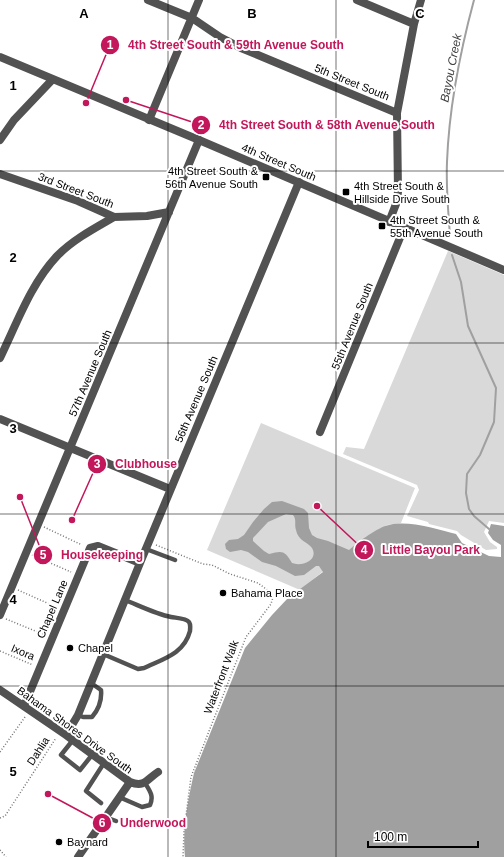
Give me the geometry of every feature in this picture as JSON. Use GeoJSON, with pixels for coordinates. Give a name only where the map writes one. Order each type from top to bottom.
{"type":"FeatureCollection","features":[{"type":"Feature","properties":{"kind":"street","name":"5th Street South"},"geometry":{"type":"LineString","coordinates":[[148,0],[192,18],[220,37],[241,48],[397,113]]}},
{"type":"Feature","properties":{"kind":"street"},"geometry":{"type":"LineString","coordinates":[[149,120],[199,0]]}},
{"type":"Feature","properties":{"kind":"street"},"geometry":{"type":"LineString","coordinates":[[357,0],[414,24]]}},
{"type":"Feature","properties":{"kind":"street"},"geometry":{"type":"LineString","coordinates":[[389,222],[396,204],[398,192],[397,113],[414,24],[421,0]]}},
{"type":"Feature","properties":{"kind":"street","name":"4th Street South"},"geometry":{"type":"LineString","coordinates":[[0,58],[299,182],[389,222],[504,270]]}},
{"type":"Feature","properties":{"kind":"street"},"geometry":{"type":"LineString","coordinates":[[0,140],[14,120],[52,80]]}},
{"type":"Feature","properties":{"kind":"street","name":"57th Avenue South"},"geometry":{"type":"LineString","coordinates":[[0,616],[199,140]]}},
{"type":"Feature","properties":{"kind":"street","name":"3rd Street South"},"geometry":{"type":"LineString","coordinates":[[0,174],[78,201],[114,217],[147,216],[169,212]]}},
{"type":"Feature","properties":{"kind":"street","name":"56th Avenue South"},"geometry":{"type":"LineString","coordinates":[[66,735],[78,715],[170,489],[299,182]]}},
{"type":"Feature","properties":{"kind":"street"},"geometry":{"type":"LineString","coordinates":[[0,358],[31,293],[47,268],[77,239],[114,217]]}},
{"type":"Feature","properties":{"kind":"street","name":"55th Avenue South"},"geometry":{"type":"LineString","coordinates":[[320,432],[404,228]]}},
{"type":"Feature","properties":{"kind":"street"},"geometry":{"type":"LineString","coordinates":[[0,419],[170,489]]}},
{"type":"Feature","properties":{"kind":"street"},"geometry":{"type":"LineString","coordinates":[[90,548],[98,546],[140,563]]}},
{"type":"Feature","properties":{"kind":"street","name":"Chapel Lane"},"geometry":{"type":"LineString","coordinates":[[27,708],[40,668],[90,548]]}},
{"type":"Feature","properties":{"kind":"street","name":"Bahama Shores Drive South"},"geometry":{"type":"LineString","coordinates":[[0,690],[66,735],[130,782],[137,785],[145,783]]}},
{"type":"Feature","properties":{"kind":"street"},"geometry":{"type":"LineString","coordinates":[[145,783],[158,772]]}},
{"type":"Feature","properties":{"kind":"street"},"geometry":{"type":"LineString","coordinates":[[78,857],[130,782]]}},
{"type":"Feature","properties":{"kind":"lane"},"geometry":{"type":"LineString","coordinates":[[148,546],[175,560]]}},
{"type":"Feature","properties":{"kind":"lane"},"geometry":{"type":"LineString","coordinates":[[103,654],[138,669],[144,668],[178,652],[184,646],[189,634],[191,627],[190,623],[186,620],[168,616],[125,600]]}},
{"type":"Feature","properties":{"kind":"lane"},"geometry":{"type":"LineString","coordinates":[[78,715],[83,718],[92,718],[99,706],[101,690],[91,683]]}},
{"type":"Feature","properties":{"kind":"lane"},"geometry":{"type":"LineString","coordinates":[[66,735],[61,756],[80,770],[92,755]]}},
{"type":"Feature","properties":{"kind":"lane"},"geometry":{"type":"LineString","coordinates":[[101,803],[86,791],[104,763]]}},
{"type":"Feature","properties":{"kind":"lane"},"geometry":{"type":"LineString","coordinates":[[119,797],[142,807],[150,805],[152,799],[151,793],[145,783]]}},
{"type":"Feature","properties":{"kind":"lane"},"geometry":{"type":"LineString","coordinates":[[106,817],[116,821]]}},
{"type":"Feature","properties":{"kind":"path"},"geometry":{"type":"LineString","coordinates":[[38,524],[90,548]]}},
{"type":"Feature","properties":{"kind":"path","name":"Waterfront Walk"},"geometry":{"type":"LineString","coordinates":[[148,546],[203,564],[212,565],[230,574],[258,583],[270,592],[273,597],[272,604],[246,637],[191,777],[182,857]]}},
{"type":"Feature","properties":{"kind":"path"},"geometry":{"type":"LineString","coordinates":[[26,552],[78,576]]}},
{"type":"Feature","properties":{"kind":"path"},"geometry":{"type":"LineString","coordinates":[[12,587],[64,611]]}},
{"type":"Feature","properties":{"kind":"path"},"geometry":{"type":"LineString","coordinates":[[0,616],[52,638]]}},
{"type":"Feature","properties":{"kind":"path","name":"Ixora"},"geometry":{"type":"LineString","coordinates":[[0,651],[40,668]]}},
{"type":"Feature","properties":{"kind":"path"},"geometry":{"type":"LineString","coordinates":[[0,752],[27,708]]}},
{"type":"Feature","properties":{"kind":"path","name":"Dahlia"},"geometry":{"type":"LineString","coordinates":[[0,818],[5,816],[66,735]]}},
{"type":"Feature","properties":{"kind":"path"},"geometry":{"type":"LineString","coordinates":[[0,850],[6,857]]}},
{"type":"Feature","properties":{"kind":"shaded area"},"geometry":{"type":"Polygon","coordinates":[[[448,251],[504,275],[504,523],[489,521],[484,532],[490,542],[497,547],[497,549],[486,550],[457,531],[429,524],[428,522],[407,516],[419,490],[417,485],[343,454],[346,447],[364,449],[448,251]]]}},
{"type":"Feature","properties":{"kind":"shaded area"},"geometry":{"type":"Polygon","coordinates":[[[261,423],[415,488],[401,523],[387,525],[359,542],[300,590],[207,550],[261,423]]]}},
{"type":"Feature","properties":{"kind":"shaded area"},"geometry":{"type":"Polygon","coordinates":[[[282,501],[304,509],[308,513],[309,528],[312,535],[349,550],[384,526],[414,524],[456,534],[462,543],[489,556],[501,557],[501,545],[493,540],[488,533],[491,524],[504,526],[504,857],[185,857],[185,826],[194,773],[245,648],[288,598],[323,572],[319,566],[316,566],[304,575],[295,576],[276,566],[262,562],[248,552],[241,550],[230,552],[226,549],[225,544],[229,540],[238,539],[244,535],[264,509],[272,502],[282,501]],[[286,514],[268,522],[253,538],[253,541],[269,554],[283,552],[292,563],[300,564],[308,562],[313,556],[314,552],[312,548],[297,534],[293,515],[286,514]]]}},
{"type":"Feature","properties":{"kind":"waterway","name":"Bayou Creek"},"geometry":{"type":"LineString","coordinates":[[450,235],[447,198],[450,121],[460,60],[474,0]]}},
{"type":"Feature","properties":{"kind":"waterway","name":"Bayou Creek"},"geometry":{"type":"LineString","coordinates":[[452,255],[461,282],[468,326],[496,388],[494,422],[480,455],[467,474],[466,493],[469,509],[474,516],[489,529]]}},
{"type":"Feature","properties":{"kind":"place","name":"4th Street South & 58th Avenue South"},"geometry":{"type":"Point","coordinates":[126,100]}},
{"type":"Feature","properties":{"kind":"place","name":"4th Street South & 59th Avenue South"},"geometry":{"type":"Point","coordinates":[86,103]}},
{"type":"Feature","properties":{"kind":"place","name":"4th Street South & 56th Avenue South"},"geometry":{"type":"Point","coordinates":[266,177]}},
{"type":"Feature","properties":{"kind":"place","name":"4th Street South & Hillside Drive South"},"geometry":{"type":"Point","coordinates":[346,192]}},
{"type":"Feature","properties":{"kind":"place","name":"4th Street South & 55th Avenue South"},"geometry":{"type":"Point","coordinates":[382,226]}},
{"type":"Feature","properties":{"kind":"place","name":"Housekeeping"},"geometry":{"type":"Point","coordinates":[20,497]}},
{"type":"Feature","properties":{"kind":"place","name":"Little Bayou Park"},"geometry":{"type":"Point","coordinates":[317,506]}},
{"type":"Feature","properties":{"kind":"place","name":"Clubhouse"},"geometry":{"type":"Point","coordinates":[72,520]}},
{"type":"Feature","properties":{"kind":"place","name":"Bahama Place"},"geometry":{"type":"Point","coordinates":[223,593]}},
{"type":"Feature","properties":{"kind":"place","name":"Chapel"},"geometry":{"type":"Point","coordinates":[70,648]}},
{"type":"Feature","properties":{"kind":"place","name":"Underwood"},"geometry":{"type":"Point","coordinates":[48,794]}},
{"type":"Feature","properties":{"kind":"place","name":"Baynard"},"geometry":{"type":"Point","coordinates":[59,842]}}]}
